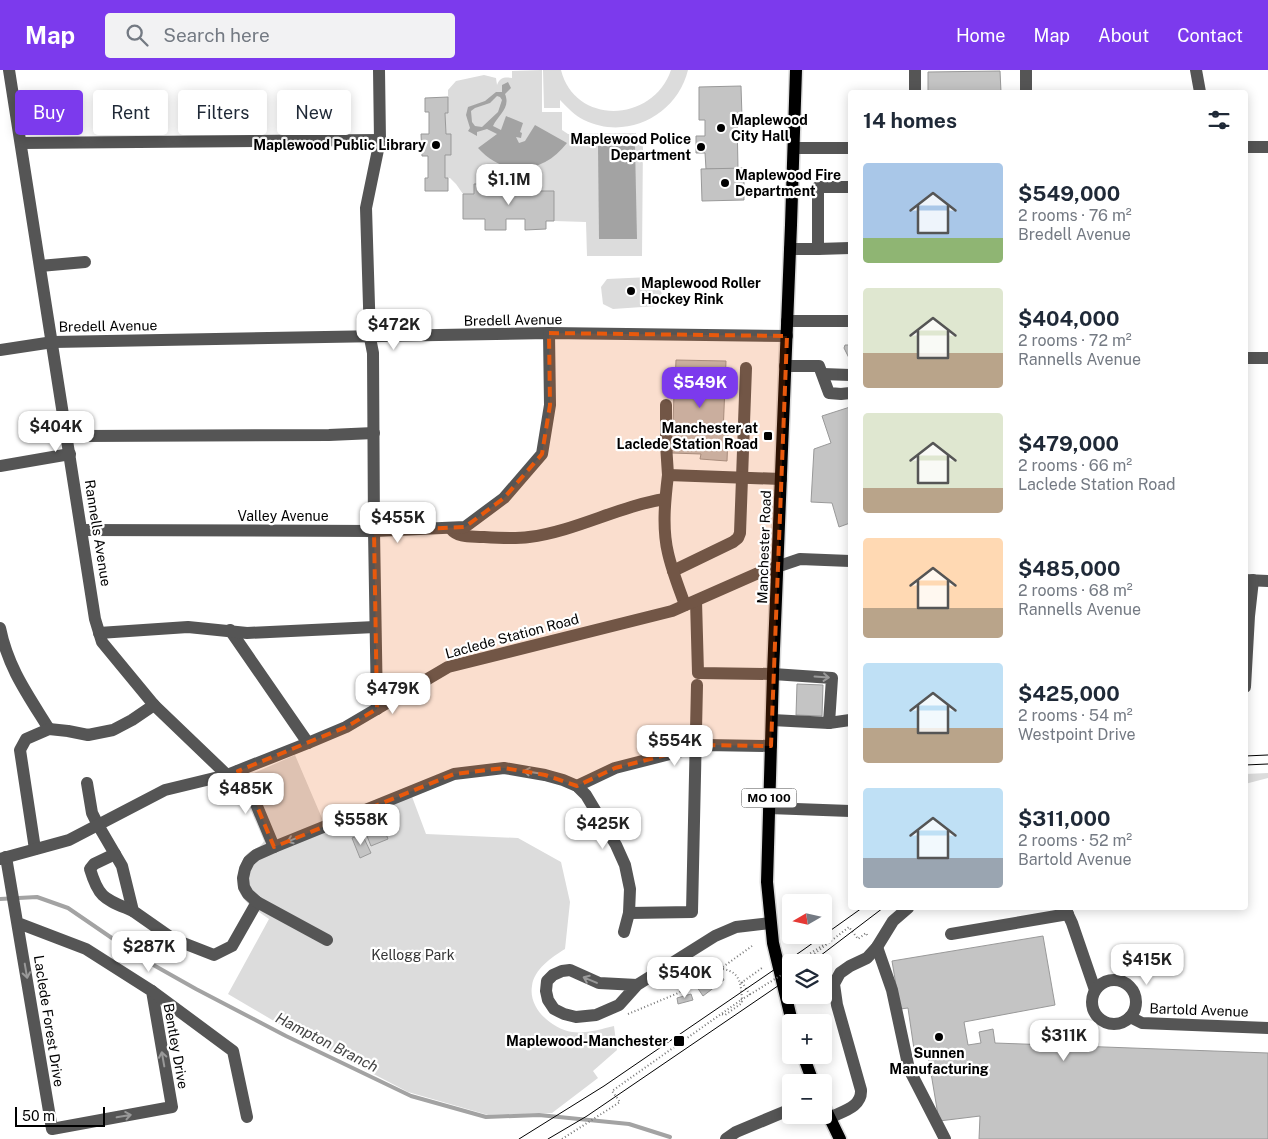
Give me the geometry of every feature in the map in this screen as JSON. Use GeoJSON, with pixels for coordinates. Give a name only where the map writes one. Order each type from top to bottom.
{"type":"FeatureCollection","features":[{"type":"Feature","properties":{"kind":"main road","name":"Manchester Road"},"geometry":{"type":"LineString","coordinates":[[790,1014],[776,963],[770,923],[767,882],[796,70]]}},
{"type":"Feature","properties":{"kind":"main road"},"geometry":{"type":"LineString","coordinates":[[832,1124],[840,1139]]}},
{"type":"Feature","properties":{"kind":"street","name":"Rannells Avenue"},"geometry":{"type":"LineString","coordinates":[[9,70],[95,619],[102,642],[154,705],[249,787],[274,847]]}},
{"type":"Feature","properties":{"kind":"street"},"geometry":{"type":"LineString","coordinates":[[377,709],[373,353],[370,338],[366,208],[380,140],[379,70]]}},
{"type":"Feature","properties":{"kind":"street"},"geometry":{"type":"LineString","coordinates":[[914,90],[915,70]]}},
{"type":"Feature","properties":{"kind":"street"},"geometry":{"type":"LineString","coordinates":[[1026,70],[1026,90]]}},
{"type":"Feature","properties":{"kind":"street"},"geometry":{"type":"LineString","coordinates":[[1196,70],[1200,90]]}},
{"type":"Feature","properties":{"kind":"street"},"geometry":{"type":"LineString","coordinates":[[21,143],[380,140]]}},
{"type":"Feature","properties":{"kind":"street"},"geometry":{"type":"LineString","coordinates":[[1248,147],[1268,147]]}},
{"type":"Feature","properties":{"kind":"street"},"geometry":{"type":"LineString","coordinates":[[794,148],[848,148]]}},
{"type":"Feature","properties":{"kind":"street"},"geometry":{"type":"LineString","coordinates":[[818,249],[818,187],[848,187]]}},
{"type":"Feature","properties":{"kind":"street"},"geometry":{"type":"LineString","coordinates":[[790,249],[848,248]]}},
{"type":"Feature","properties":{"kind":"street"},"geometry":{"type":"LineString","coordinates":[[40,266],[85,262]]}},
{"type":"Feature","properties":{"kind":"street"},"geometry":{"type":"LineString","coordinates":[[787,321],[848,322]]}},
{"type":"Feature","properties":{"kind":"street","name":"Bredell Avenue"},"geometry":{"type":"LineString","coordinates":[[0,350],[53,342],[370,338],[549,333],[787,336]]}},
{"type":"Feature","properties":{"kind":"street","name":"Valley Avenue"},"geometry":{"type":"LineString","coordinates":[[82,530],[374,531],[465,527],[504,498],[542,454],[550,405],[549,333]]}},
{"type":"Feature","properties":{"kind":"street"},"geometry":{"type":"LineString","coordinates":[[1248,358],[1268,358]]}},
{"type":"Feature","properties":{"kind":"street"},"geometry":{"type":"LineString","coordinates":[[785,366],[820,366],[830,393],[848,393]]}},
{"type":"Feature","properties":{"kind":"street"},"geometry":{"type":"LineString","coordinates":[[673,571],[738,538],[740,533],[746,368]]}},
{"type":"Feature","properties":{"kind":"street"},"geometry":{"type":"LineString","coordinates":[[823,374],[848,375]]}},
{"type":"Feature","properties":{"kind":"street"},"geometry":{"type":"LineString","coordinates":[[666,405],[668,475],[665,518],[667,551],[673,571],[690,603],[698,673],[773,674],[832,678],[829,723]]}},
{"type":"Feature","properties":{"kind":"street"},"geometry":{"type":"LineString","coordinates":[[68,437],[374,433]]}},
{"type":"Feature","properties":{"kind":"street"},"geometry":{"type":"LineString","coordinates":[[0,466],[70,454]]}},
{"type":"Feature","properties":{"kind":"street"},"geometry":{"type":"LineString","coordinates":[[668,475],[781,479]]}},
{"type":"Feature","properties":{"kind":"street"},"geometry":{"type":"LineString","coordinates":[[449,528],[457,534],[470,536],[531,537],[578,525],[636,504],[665,499]]}},
{"type":"Feature","properties":{"kind":"street","name":"Laclede Station Road"},"geometry":{"type":"LineString","coordinates":[[3,858],[69,840],[165,790],[232,773],[346,727],[448,666],[672,611],[778,565],[800,559],[848,561]]}},
{"type":"Feature","properties":{"kind":"street"},"geometry":{"type":"LineString","coordinates":[[1248,634],[1249,580],[1268,581]]}},
{"type":"Feature","properties":{"kind":"street"},"geometry":{"type":"LineString","coordinates":[[99,632],[188,627],[247,632],[375,627]]}},
{"type":"Feature","properties":{"kind":"street"},"geometry":{"type":"LineString","coordinates":[[0,628],[7,658],[49,729]]}},
{"type":"Feature","properties":{"kind":"street"},"geometry":{"type":"LineString","coordinates":[[230,630],[308,743]]}},
{"type":"Feature","properties":{"kind":"street"},"geometry":{"type":"LineString","coordinates":[[629,913],[692,912],[697,684]]}},
{"type":"Feature","properties":{"kind":"street"},"geometry":{"type":"LineString","coordinates":[[35,849],[20,750],[26,739],[49,729],[88,735],[113,730],[154,705]]}},
{"type":"Feature","properties":{"kind":"street"},"geometry":{"type":"LineString","coordinates":[[772,720],[829,723],[848,720]]}},
{"type":"Feature","properties":{"kind":"street"},"geometry":{"type":"LineString","coordinates":[[577,786],[615,768],[704,745],[771,746]]}},
{"type":"Feature","properties":{"kind":"street"},"geometry":{"type":"LineString","coordinates":[[327,940],[257,902],[248,894],[244,887],[243,878],[249,861],[256,855],[274,847],[454,774],[504,768],[563,780],[577,786],[586,794],[597,810],[625,865],[630,889],[629,913],[624,932]]}},
{"type":"Feature","properties":{"kind":"street"},"geometry":{"type":"LineString","coordinates":[[87,782],[92,812],[122,866],[132,911]]}},
{"type":"Feature","properties":{"kind":"street"},"geometry":{"type":"LineString","coordinates":[[769,808],[848,811]]}},
{"type":"Feature","properties":{"kind":"street"},"geometry":{"type":"LineString","coordinates":[[115,854],[94,864],[90,869],[95,885],[105,899],[132,911],[173,939],[214,955],[232,946],[257,902]]}},
{"type":"Feature","properties":{"kind":"street","name":"Laclede Forest Drive"},"geometry":{"type":"LineString","coordinates":[[3,858],[18,923],[52,1129],[172,1107]]}},
{"type":"Feature","properties":{"kind":"street"},"geometry":{"type":"LineString","coordinates":[[832,1110],[857,1103],[862,1097],[837,1005],[834,984],[840,973],[867,958],[874,944],[893,921],[906,910]]}},
{"type":"Feature","properties":{"kind":"street"},"geometry":{"type":"LineString","coordinates":[[951,934],[1066,911]]}},
{"type":"Feature","properties":{"kind":"street","name":"Bartold Avenue"},"geometry":{"type":"LineString","coordinates":[[1066,911],[1095,990],[1093,1004],[1095,1011],[1104,1021],[1118,1024],[1130,1017],[1136,1005],[1134,991],[1130,986],[1124,982],[1112,980],[1100,985],[1095,990]]}},
{"type":"Feature","properties":{"kind":"street","name":"Bentley Drive"},"geometry":{"type":"LineString","coordinates":[[18,923],[86,949],[152,991],[172,1107]]}},
{"type":"Feature","properties":{"kind":"street"},"geometry":{"type":"LineString","coordinates":[[638,985],[599,983],[570,970],[553,975],[547,981],[546,991],[548,1000],[554,1009],[564,1014],[576,1017],[596,1015],[619,1005],[638,985],[726,931],[736,927],[770,923]]}},
{"type":"Feature","properties":{"kind":"street"},"geometry":{"type":"LineString","coordinates":[[874,944],[892,990],[909,1069],[945,1139]]}},
{"type":"Feature","properties":{"kind":"street"},"geometry":{"type":"LineString","coordinates":[[152,991],[233,1050],[247,1118]]}},
{"type":"Feature","properties":{"kind":"street","name":"Bartold Avenue"},"geometry":{"type":"LineString","coordinates":[[1130,1017],[1142,1023],[1268,1028]]}},
{"type":"Feature","properties":{"kind":"street"},"geometry":{"type":"LineString","coordinates":[[726,1139],[736,1132],[782,1113]]}},
{"type":"Feature","properties":{"kind":"path"},"geometry":{"type":"LineString","coordinates":[[832,940],[849,927],[858,939],[866,933],[874,944]]}},
{"type":"Feature","properties":{"kind":"path"},"geometry":{"type":"LineString","coordinates":[[808,954],[825,944]]}},
{"type":"Feature","properties":{"kind":"path"},"geometry":{"type":"LineString","coordinates":[[814,954],[828,944]]}},
{"type":"Feature","properties":{"kind":"path"},"geometry":{"type":"LineString","coordinates":[[624,1016],[676,994],[718,970],[752,946]]}},
{"type":"Feature","properties":{"kind":"path"},"geometry":{"type":"LineString","coordinates":[[742,982],[762,968]]}},
{"type":"Feature","properties":{"kind":"path"},"geometry":{"type":"LineString","coordinates":[[718,970],[723,969],[734,972],[749,995]]}},
{"type":"Feature","properties":{"kind":"path"},"geometry":{"type":"LineString","coordinates":[[562,1139],[620,1102],[612,1090],[741,1000],[782,975]]}},
{"type":"Feature","properties":{"kind":"path"},"geometry":{"type":"LineString","coordinates":[[721,1014],[725,1015],[742,1003],[742,982]]}},
{"type":"Feature","properties":{"kind":"highlighted area"},"geometry":{"type":"Polygon","coordinates":[[[549,333],[787,336],[771,746],[705,745],[615,768],[577,786],[545,775],[504,768],[454,774],[274,847],[249,787],[238,771],[346,727],[377,709],[374,531],[465,527],[504,498],[542,454],[550,405],[549,333]]]}},
{"type":"Feature","properties":{"kind":"green space"},"geometry":{"type":"Polygon","coordinates":[[[542,70],[542,112],[562,112],[562,130],[568,134],[636,133],[637,140],[643,140],[642,256],[587,256],[586,222],[554,221],[554,191],[514,191],[514,184],[475,184],[474,194],[463,194],[450,178],[445,178],[445,155],[451,155],[451,134],[446,134],[445,113],[448,112],[448,90],[456,81],[484,75],[496,78],[497,85],[503,78],[512,78],[512,71],[542,70]]]}},
{"type":"Feature","properties":{"kind":"green space"},"geometry":{"type":"Polygon","coordinates":[[[543,70],[561,70],[569,88],[582,101],[597,109],[614,111],[632,108],[648,100],[662,88],[671,70],[688,70],[682,86],[673,100],[662,111],[648,120],[633,125],[617,127],[600,126],[584,120],[560,100],[560,108],[544,108],[543,70]]]}},
{"type":"Feature","properties":{"kind":"green space","name":"Maplewood Roller Hockey Rink"},"geometry":{"type":"Polygon","coordinates":[[[650,277],[656,279],[661,285],[662,300],[657,306],[613,309],[603,304],[601,287],[607,279],[650,277]]]}},
{"type":"Feature","properties":{"kind":"green space","name":"Kellogg Park"},"geometry":{"type":"Polygon","coordinates":[[[295,755],[327,830],[411,794],[426,834],[518,838],[561,862],[570,902],[565,949],[549,960],[536,974],[533,980],[532,994],[534,1002],[543,1016],[564,1030],[583,1032],[614,1026],[617,1050],[593,1071],[598,1078],[552,1113],[488,1115],[408,1092],[291,1031],[228,994],[269,919],[246,901],[238,889],[238,874],[243,859],[264,841],[242,790],[253,781],[252,774],[295,755]]]}},
{"type":"Feature","properties":{"kind":"green space"},"geometry":{"type":"Polygon","coordinates":[[[1268,773],[1268,778],[1248,783],[1248,774],[1268,773]]]}},
{"type":"Feature","properties":{"kind":"shaded area"},"geometry":{"type":"Polygon","coordinates":[[[508,82],[511,88],[505,94],[505,107],[493,126],[501,130],[506,116],[523,123],[520,132],[522,133],[521,138],[516,137],[519,143],[525,141],[535,125],[567,143],[547,161],[535,166],[512,168],[489,158],[478,148],[497,134],[487,129],[477,132],[477,136],[468,131],[470,128],[466,115],[468,107],[485,101],[496,92],[502,92],[502,85],[508,82]],[[497,96],[490,103],[471,111],[472,122],[475,126],[482,127],[498,112],[502,100],[497,96]]]}},
{"type":"Feature","properties":{"kind":"shaded area"},"geometry":{"type":"Polygon","coordinates":[[[598,146],[635,146],[637,239],[599,239],[598,146]]]}},
{"type":"Feature","properties":{"kind":"building"},"geometry":{"type":"Polygon","coordinates":[[[1000,71],[1001,90],[928,90],[928,72],[1000,71]]]}},
{"type":"Feature","properties":{"kind":"building","name":"Maplewood City Hall"},"geometry":{"type":"Polygon","coordinates":[[[741,86],[742,117],[737,117],[738,169],[706,169],[705,153],[696,153],[696,136],[705,136],[705,120],[699,120],[699,87],[741,86]]]}},
{"type":"Feature","properties":{"kind":"building","name":"Maplewood Public Library"},"geometry":{"type":"Polygon","coordinates":[[[448,97],[448,113],[445,113],[446,134],[451,134],[451,155],[445,155],[445,178],[448,178],[448,191],[425,191],[425,178],[428,178],[428,156],[422,156],[421,134],[429,134],[429,112],[425,112],[425,98],[448,97]]]}},
{"type":"Feature","properties":{"kind":"building"},"geometry":{"type":"Polygon","coordinates":[[[744,168],[744,200],[702,201],[701,169],[744,168]]]}},
{"type":"Feature","properties":{"kind":"building"},"geometry":{"type":"Polygon","coordinates":[[[474,184],[514,184],[514,191],[554,191],[554,221],[546,221],[546,229],[525,230],[525,219],[506,219],[506,230],[485,230],[485,219],[463,219],[463,194],[474,194],[474,184]]]}},
{"type":"Feature","properties":{"kind":"building"},"geometry":{"type":"Polygon","coordinates":[[[845,345],[848,345],[848,356],[844,348],[845,345]]]}},
{"type":"Feature","properties":{"kind":"building"},"geometry":{"type":"Polygon","coordinates":[[[676,360],[726,361],[723,434],[728,435],[727,461],[700,459],[701,454],[672,453],[674,394],[667,393],[667,383],[675,383],[676,360]]]}},
{"type":"Feature","properties":{"kind":"building"},"geometry":{"type":"Polygon","coordinates":[[[848,408],[848,524],[839,527],[832,503],[811,502],[814,449],[831,443],[822,416],[848,408]]]}},
{"type":"Feature","properties":{"kind":"building"},"geometry":{"type":"Polygon","coordinates":[[[797,684],[823,685],[822,716],[796,715],[797,684]]]}},
{"type":"Feature","properties":{"kind":"building"},"geometry":{"type":"Polygon","coordinates":[[[382,824],[388,839],[371,846],[365,831],[382,824]]]}},
{"type":"Feature","properties":{"kind":"building"},"geometry":{"type":"Polygon","coordinates":[[[362,834],[371,853],[360,858],[352,838],[362,834]]]}},
{"type":"Feature","properties":{"kind":"building","name":"Sunnen Manufacturing"},"geometry":{"type":"Polygon","coordinates":[[[1043,936],[1055,1005],[964,1022],[968,1045],[981,1043],[979,1032],[993,1029],[995,1043],[1268,1053],[1268,1139],[979,1139],[980,1116],[939,1121],[928,1055],[915,1056],[908,1008],[900,1009],[892,961],[1043,936]]]}},
{"type":"Feature","properties":{"kind":"building"},"geometry":{"type":"Polygon","coordinates":[[[719,972],[724,980],[703,996],[697,987],[719,972]]]}},
{"type":"Feature","properties":{"kind":"building"},"geometry":{"type":"Polygon","coordinates":[[[691,994],[693,1000],[678,1004],[677,998],[691,994]]]}},
{"type":"Feature","properties":{"kind":"waterway","name":"Hampton Branch"},"geometry":{"type":"LineString","coordinates":[[0,899],[37,897],[68,908],[141,958],[196,989],[286,1036],[411,1096],[486,1117],[539,1115],[629,1124],[670,1137]]}},
{"type":"Feature","properties":{"kind":"tram line"},"geometry":{"type":"LineString","coordinates":[[1248,756],[1268,755]]}},
{"type":"Feature","properties":{"kind":"tram line"},"geometry":{"type":"LineString","coordinates":[[1248,765],[1268,764]]}},
{"type":"Feature","properties":{"kind":"tram line"},"geometry":{"type":"LineString","coordinates":[[519,1139],[604,1086],[859,910]]}},
{"type":"Feature","properties":{"kind":"tram line"},"geometry":{"type":"LineString","coordinates":[[823,954],[880,910]]}},
{"type":"Feature","properties":{"kind":"tram line"},"geometry":{"type":"LineString","coordinates":[[548,1139],[587,1116],[782,983]]}},
{"type":"Feature","properties":{"kind":"place","name":"Maplewood City Hall"},"geometry":{"type":"Point","coordinates":[721,128]}},
{"type":"Feature","properties":{"kind":"place","name":"Maplewood Public Library"},"geometry":{"type":"Point","coordinates":[436,145]}},
{"type":"Feature","properties":{"kind":"place","name":"Maplewood Police Department"},"geometry":{"type":"Point","coordinates":[701,147]}},
{"type":"Feature","properties":{"kind":"place","name":"Maplewood Fire Department"},"geometry":{"type":"Point","coordinates":[725,183]}},
{"type":"Feature","properties":{"kind":"place","name":"Maplewood Roller Hockey Rink"},"geometry":{"type":"Point","coordinates":[631,291]}},
{"type":"Feature","properties":{"kind":"place","name":"Manchester at Laclede Station Road"},"geometry":{"type":"Point","coordinates":[768,436]}},
{"type":"Feature","properties":{"kind":"place","name":"Sunnen Manufacturing"},"geometry":{"type":"Point","coordinates":[939,1037]}},
{"type":"Feature","properties":{"kind":"place","name":"Maplewood-Manchester"},"geometry":{"type":"Point","coordinates":[679,1041]}}]}
